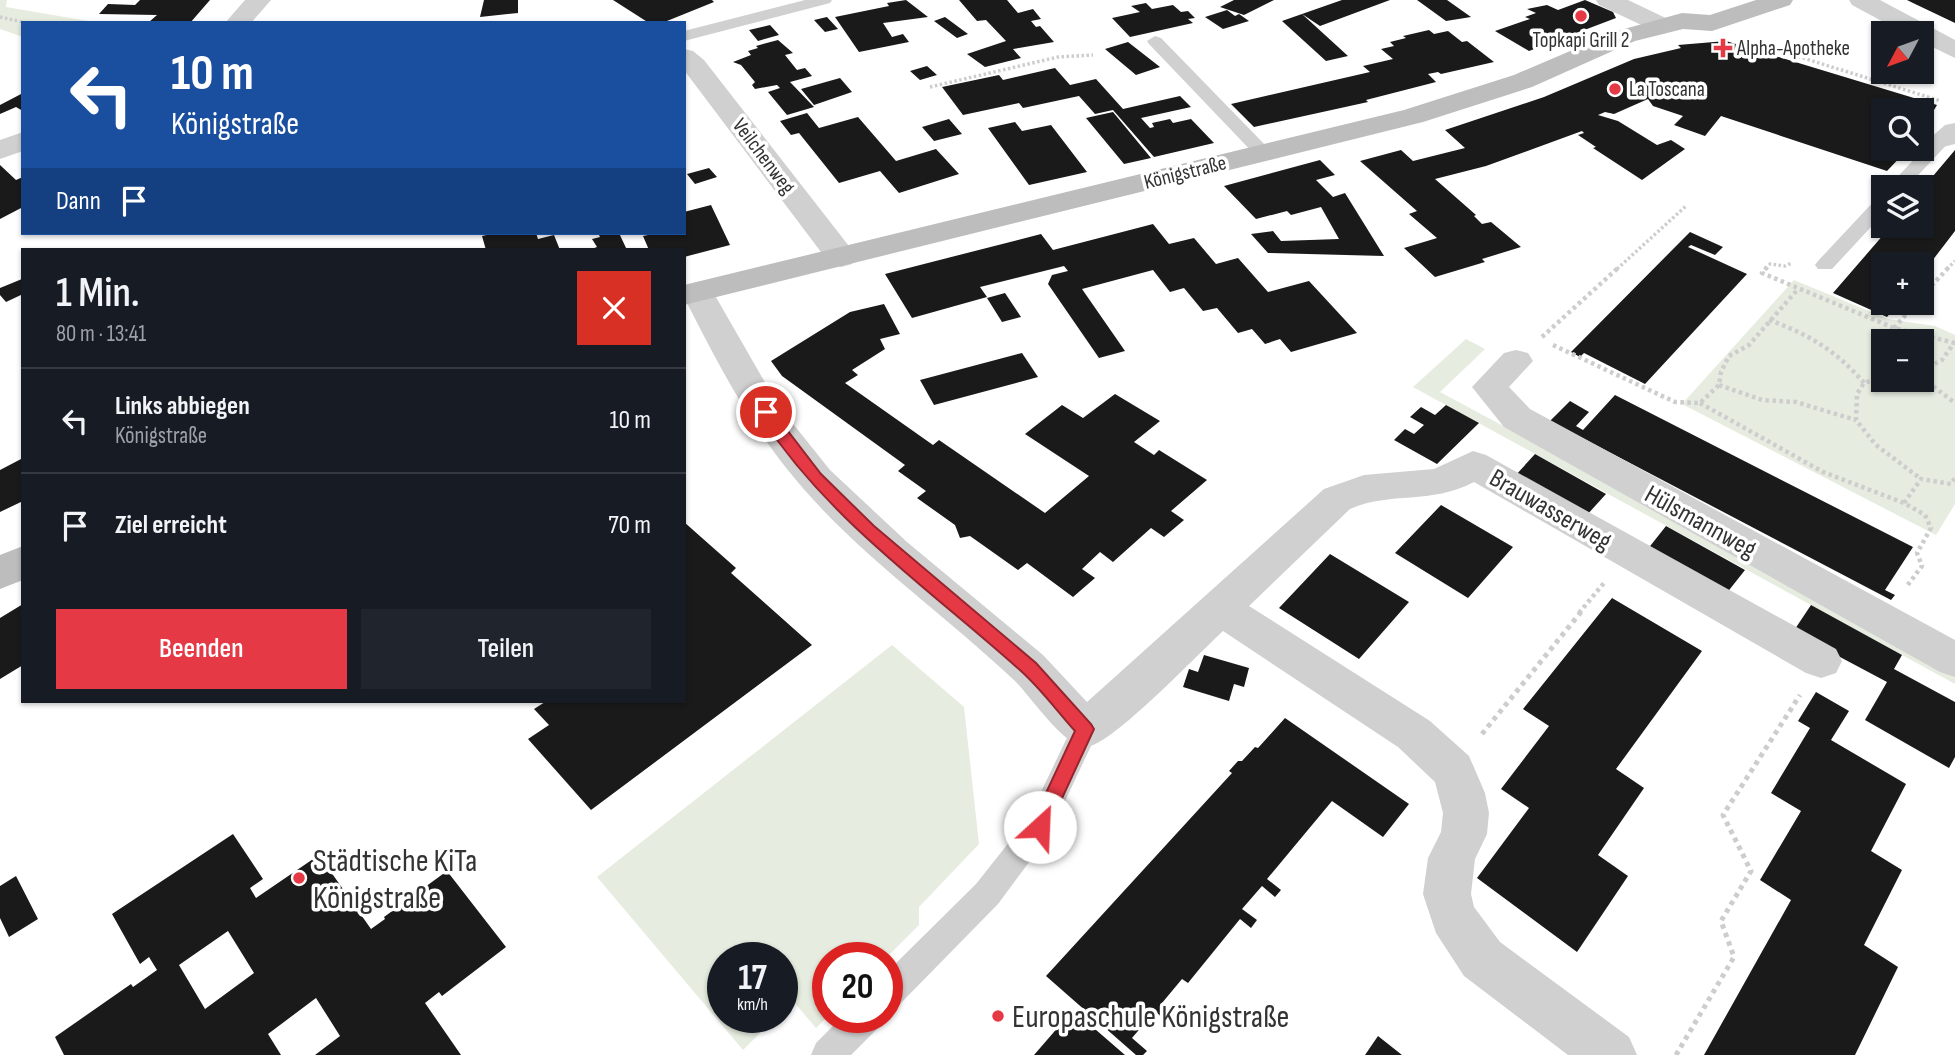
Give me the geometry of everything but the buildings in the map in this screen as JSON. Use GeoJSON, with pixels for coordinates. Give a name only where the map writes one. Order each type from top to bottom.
{"type":"FeatureCollection","features":[{"type":"Feature","properties":{"kind":"street"},"geometry":{"type":"LineString","coordinates":[[239,21],[259,0]]}},
{"type":"Feature","properties":{"kind":"street"},"geometry":{"type":"LineString","coordinates":[[1608,0],[1672,24],[1705,24],[1781,0]]}},
{"type":"Feature","properties":{"kind":"street"},"geometry":{"type":"LineString","coordinates":[[1672,24],[1683,13],[1726,0]]}},
{"type":"Feature","properties":{"kind":"street"},"geometry":{"type":"LineString","coordinates":[[1861,0],[1955,50]]}},
{"type":"Feature","properties":{"kind":"street","name":"Königstraße"},"geometry":{"type":"LineString","coordinates":[[1085,729],[1030,668],[886,548],[816,478],[779,432],[691,293],[1469,100],[1626,36],[1672,24]]}},
{"type":"Feature","properties":{"kind":"street","name":"Veilchenweg"},"geometry":{"type":"LineString","coordinates":[[686,59],[695,66],[841,257]]}},
{"type":"Feature","properties":{"kind":"street"},"geometry":{"type":"LineString","coordinates":[[0,150],[21,141]]}},
{"type":"Feature","properties":{"kind":"street","name":"Hülsmannweg"},"geometry":{"type":"LineString","coordinates":[[1516,361],[1489,387],[1517,418],[1955,660]]}},
{"type":"Feature","properties":{"kind":"street","name":"Brauwasserweg"},"geometry":{"type":"LineString","coordinates":[[1085,729],[1124,698],[1337,499],[1366,488],[1415,487],[1454,478],[1473,464],[1821,661]]}},
{"type":"Feature","properties":{"kind":"street"},"geometry":{"type":"LineString","coordinates":[[0,574],[21,562]]}},
{"type":"Feature","properties":{"kind":"street"},"geometry":{"type":"LineString","coordinates":[[1220,608],[1414,734],[1453,771],[1466,813],[1464,834],[1452,858],[1447,894],[1453,917],[1482,959],[1611,1055]]}},
{"type":"Feature","properties":{"kind":"lane"},"geometry":{"type":"LineString","coordinates":[[686,35],[824,0]]}},
{"type":"Feature","properties":{"kind":"lane"},"geometry":{"type":"LineString","coordinates":[[1156,41],[1263,153]]}},
{"type":"Feature","properties":{"kind":"lane"},"geometry":{"type":"LineString","coordinates":[[1909,175],[1949,135]]}},
{"type":"Feature","properties":{"kind":"lane"},"geometry":{"type":"LineString","coordinates":[[1825,265],[1871,216]]}},
{"type":"Feature","properties":{"kind":"lane"},"geometry":{"type":"LineString","coordinates":[[903,979],[987,894],[1040,827],[1085,729]]}},
{"type":"Feature","properties":{"kind":"lane"},"geometry":{"type":"LineString","coordinates":[[828,1055],[849,1033]]}},
{"type":"Feature","properties":{"kind":"path"},"geometry":{"type":"LineString","coordinates":[[0,17],[21,22]]}},
{"type":"Feature","properties":{"kind":"path"},"geometry":{"type":"LineString","coordinates":[[1749,41],[1942,101]]}},
{"type":"Feature","properties":{"kind":"path"},"geometry":{"type":"LineString","coordinates":[[930,87],[1058,57],[1093,55]]}},
{"type":"Feature","properties":{"kind":"path"},"geometry":{"type":"LineString","coordinates":[[1686,206],[1539,339],[1675,402],[1700,403],[1823,472],[1904,503],[1925,515],[1931,528],[1917,553],[1922,566],[1882,621]]}},
{"type":"Feature","properties":{"kind":"path"},"geometry":{"type":"LineString","coordinates":[[1799,255],[1790,265],[1770,264],[1762,273],[1894,328],[1954,343],[1942,360],[1934,364]]}},
{"type":"Feature","properties":{"kind":"path"},"geometry":{"type":"LineString","coordinates":[[1934,283],[1955,261]]}},
{"type":"Feature","properties":{"kind":"path"},"geometry":{"type":"LineString","coordinates":[[1700,403],[1719,384],[1721,372],[1730,356],[1749,345],[1798,289]]}},
{"type":"Feature","properties":{"kind":"path"},"geometry":{"type":"LineString","coordinates":[[1894,328],[1905,315]]}},
{"type":"Feature","properties":{"kind":"path"},"geometry":{"type":"LineString","coordinates":[[1769,320],[1811,335],[1841,354],[1864,383]]}},
{"type":"Feature","properties":{"kind":"path"},"geometry":{"type":"LineString","coordinates":[[1856,420],[1857,394],[1864,383],[1871,381]]}},
{"type":"Feature","properties":{"kind":"path"},"geometry":{"type":"LineString","coordinates":[[1719,384],[1762,400],[1796,402],[1856,420],[1876,445],[1921,479],[1951,484],[1955,478]]}},
{"type":"Feature","properties":{"kind":"path"},"geometry":{"type":"LineString","coordinates":[[1934,387],[1955,403]]}},
{"type":"Feature","properties":{"kind":"path"},"geometry":{"type":"LineString","coordinates":[[1904,503],[1921,479]]}},
{"type":"Feature","properties":{"kind":"path"},"geometry":{"type":"LineString","coordinates":[[1453,771],[1628,553]]}},
{"type":"Feature","properties":{"kind":"path"},"geometry":{"type":"LineString","coordinates":[[1676,1055],[1734,957],[1721,921],[1751,871],[1723,815],[1821,661]]}},
{"type":"Feature","properties":{"kind":"shaded area"},"geometry":{"type":"Polygon","coordinates":[[[0,0],[7,0],[6,7],[88,21],[21,21],[21,36],[0,29],[0,0]]]}},
{"type":"Feature","properties":{"kind":"shaded area"},"geometry":{"type":"Polygon","coordinates":[[[1794,280],[1871,312],[1871,315],[1935,326],[1955,335],[1955,504],[1936,535],[1682,404],[1794,280]]]}},
{"type":"Feature","properties":{"kind":"shaded area"},"geometry":{"type":"Polygon","coordinates":[[[1466,339],[1485,349],[1440,392],[1955,669],[1955,684],[1413,387],[1466,339]]]}},
{"type":"Feature","properties":{"kind":"shaded area"},"geometry":{"type":"Polygon","coordinates":[[[892,645],[964,707],[979,844],[919,907],[919,925],[902,942],[812,942],[812,1023],[798,1007],[798,942],[707,942],[707,1007],[597,877],[892,645]]]}},
{"type":"Feature","properties":{"kind":"shaded area"},"geometry":{"type":"Polygon","coordinates":[[[729,1033],[760,1033],[743,1050],[729,1033]]]}},
{"type":"Feature","properties":{"kind":"place","name":"Topkapi Grill 2"},"geometry":{"type":"Point","coordinates":[1581,16]}},
{"type":"Feature","properties":{"kind":"place","name":"Alpha-Apotheke"},"geometry":{"type":"Point","coordinates":[1723,48]}},
{"type":"Feature","properties":{"kind":"place","name":"La Toscana"},"geometry":{"type":"Point","coordinates":[1615,89]}},
{"type":"Feature","properties":{"kind":"place","name":"Städtische KiTa Königstraße"},"geometry":{"type":"Point","coordinates":[299,878]}},
{"type":"Feature","properties":{"kind":"place","name":"Europaschule Königstraße"},"geometry":{"type":"Point","coordinates":[998,1016]}},
{"type":"Feature","properties":{"kind":"route"},"geometry":{"type":"LineString","coordinates":[[766,412],[816,478],[868,531],[1030,668],[1085,729],[1040,827]]}}]}
